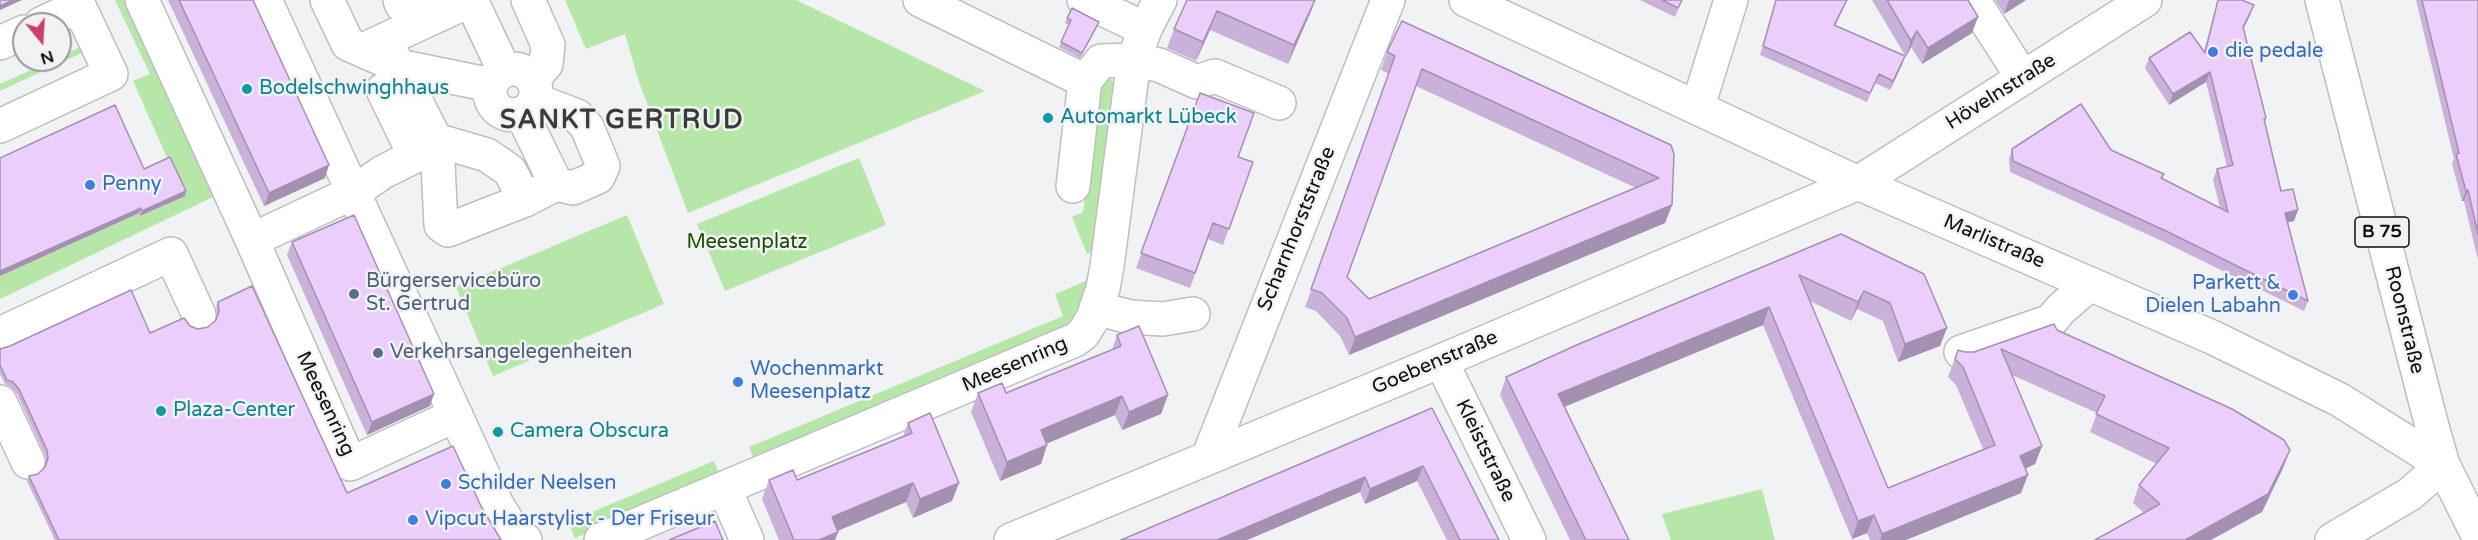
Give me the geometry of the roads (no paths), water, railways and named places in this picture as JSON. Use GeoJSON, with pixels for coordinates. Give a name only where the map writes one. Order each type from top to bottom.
{"type":"FeatureCollection","features":[{"type":"Feature","properties":{"kind":"street","name":"Meesenring"},"geometry":{"type":"LineString","coordinates":[[142,0],[252,240],[350,464],[456,415]]}},
{"type":"Feature","properties":{"kind":"street"},"geometry":{"type":"LineString","coordinates":[[265,0],[501,513],[513,531],[525,540]]}},
{"type":"Feature","properties":{"kind":"street"},"geometry":{"type":"LineString","coordinates":[[327,0],[381,60],[431,155],[441,225],[448,230],[455,230],[556,184],[573,188],[598,177],[603,166],[587,127],[577,116],[510,88],[381,60]]}},
{"type":"Feature","properties":{"kind":"street"},"geometry":{"type":"LineString","coordinates":[[381,60],[471,0],[556,184]]}},
{"type":"Feature","properties":{"kind":"street"},"geometry":{"type":"LineString","coordinates":[[510,88],[546,64],[548,45],[528,0]]}},
{"type":"Feature","properties":{"kind":"street"},"geometry":{"type":"LineString","coordinates":[[920,0],[1084,81]]}},
{"type":"Feature","properties":{"kind":"street"},"geometry":{"type":"LineString","coordinates":[[1084,0],[1145,29]]}},
{"type":"Feature","properties":{"kind":"street","name":"Meesenring"},"geometry":{"type":"LineString","coordinates":[[601,540],[1075,340],[1088,328],[1107,266],[1134,60],[1145,29],[1160,0]]}},
{"type":"Feature","properties":{"kind":"street","name":"Scharnhorststraße"},"geometry":{"type":"LineString","coordinates":[[1208,458],[1388,0]]}},
{"type":"Feature","properties":{"kind":"street","name":"Marlistraße"},"geometry":{"type":"LineString","coordinates":[[1466,0],[1698,106],[1858,183],[2214,338],[2340,400],[2443,465]]}},
{"type":"Feature","properties":{"kind":"street"},"geometry":{"type":"LineString","coordinates":[[1698,106],[1731,0]]}},
{"type":"Feature","properties":{"kind":"street"},"geometry":{"type":"LineString","coordinates":[[1972,0],[2023,78]]}},
{"type":"Feature","properties":{"kind":"street","name":"Hövelnstraße"},"geometry":{"type":"LineString","coordinates":[[1858,183],[2145,0]]}},
{"type":"Feature","properties":{"kind":"street","name":"Roonstraße"},"geometry":{"type":"LineString","coordinates":[[2322,0],[2443,465]]}},
{"type":"Feature","properties":{"kind":"street"},"geometry":{"type":"LineString","coordinates":[[0,126],[111,74],[80,3],[63,12]]}},
{"type":"Feature","properties":{"kind":"street"},"geometry":{"type":"LineString","coordinates":[[381,60],[419,3]]}},
{"type":"Feature","properties":{"kind":"street"},"geometry":{"type":"LineString","coordinates":[[1073,186],[1084,81],[1101,61],[1134,60],[1160,65],[1197,82],[1215,76],[1279,103]]}},
{"type":"Feature","properties":{"kind":"street"},"geometry":{"type":"LineString","coordinates":[[252,240],[354,192],[383,172],[431,155],[446,142],[487,155],[510,171],[525,200]]}},
{"type":"Feature","properties":{"kind":"street","name":"Goebenstraße"},"geometry":{"type":"LineString","coordinates":[[1011,540],[1048,533],[1208,458],[1858,183]]}},
{"type":"Feature","properties":{"kind":"street"},"geometry":{"type":"LineString","coordinates":[[0,334],[171,254],[199,315]]}},
{"type":"Feature","properties":{"kind":"street"},"geometry":{"type":"LineString","coordinates":[[1961,352],[2051,321],[2061,309],[2091,284]]}},
{"type":"Feature","properties":{"kind":"street"},"geometry":{"type":"LineString","coordinates":[[1096,308],[1130,317],[1163,319],[1193,314]]}},
{"type":"Feature","properties":{"kind":"street","name":"Kleiststraße"},"geometry":{"type":"LineString","coordinates":[[1440,361],[1529,540]]}},
{"type":"Feature","properties":{"kind":"street"},"geometry":{"type":"LineString","coordinates":[[0,402],[28,462]]}},
{"type":"Feature","properties":{"kind":"street"},"geometry":{"type":"LineString","coordinates":[[2332,540],[2410,495],[2443,465]]}},
{"type":"Feature","properties":{"kind":"street","name":"B 75"},"geometry":{"type":"LineString","coordinates":[[2443,465],[2478,535]]}},
{"type":"Feature","properties":{"kind":"street"},"geometry":{"type":"LineString","coordinates":[[724,488],[747,540]]}},
{"type":"Feature","properties":{"kind":"place","name":"die pedale"},"geometry":{"type":"Point","coordinates":[2213,52]}},
{"type":"Feature","properties":{"kind":"place","name":"Bodelschwinghhaus"},"geometry":{"type":"Point","coordinates":[247,89]}},
{"type":"Feature","properties":{"kind":"place","name":"Automarkt Lübeck"},"geometry":{"type":"Point","coordinates":[1048,118]}},
{"type":"Feature","properties":{"kind":"place","name":"Penny"},"geometry":{"type":"Point","coordinates":[90,185]}},
{"type":"Feature","properties":{"kind":"place","name":"Bürgerservicebüro St. Gertrud"},"geometry":{"type":"Point","coordinates":[354,294]}},
{"type":"Feature","properties":{"kind":"place","name":"Parkett & Dielen Labahn"},"geometry":{"type":"Point","coordinates":[2293,295]}},
{"type":"Feature","properties":{"kind":"place","name":"Verkehrsangelegenheiten"},"geometry":{"type":"Point","coordinates":[378,353]}},
{"type":"Feature","properties":{"kind":"place","name":"Wochenmarkt Meesenplatz"},"geometry":{"type":"Point","coordinates":[738,382]}},
{"type":"Feature","properties":{"kind":"place","name":"Plaza-Center"},"geometry":{"type":"Point","coordinates":[161,411]}},
{"type":"Feature","properties":{"kind":"place","name":"Camera Obscura"},"geometry":{"type":"Point","coordinates":[498,432]}},
{"type":"Feature","properties":{"kind":"place","name":"Schilder Neelsen"},"geometry":{"type":"Point","coordinates":[446,484]}},
{"type":"Feature","properties":{"kind":"place","name":"Vipcut Haarstylist - Der Friseur"},"geometry":{"type":"Point","coordinates":[413,520]}},
{"type":"Feature","properties":{"kind":"district","name":"SANKT GERTRUD"},"geometry":{"type":"Point","coordinates":[622,121]}},
{"type":"Feature","properties":{"kind":"park label","name":"Meesenplatz"},"geometry":{"type":"Point","coordinates":[747,243]}}]}
